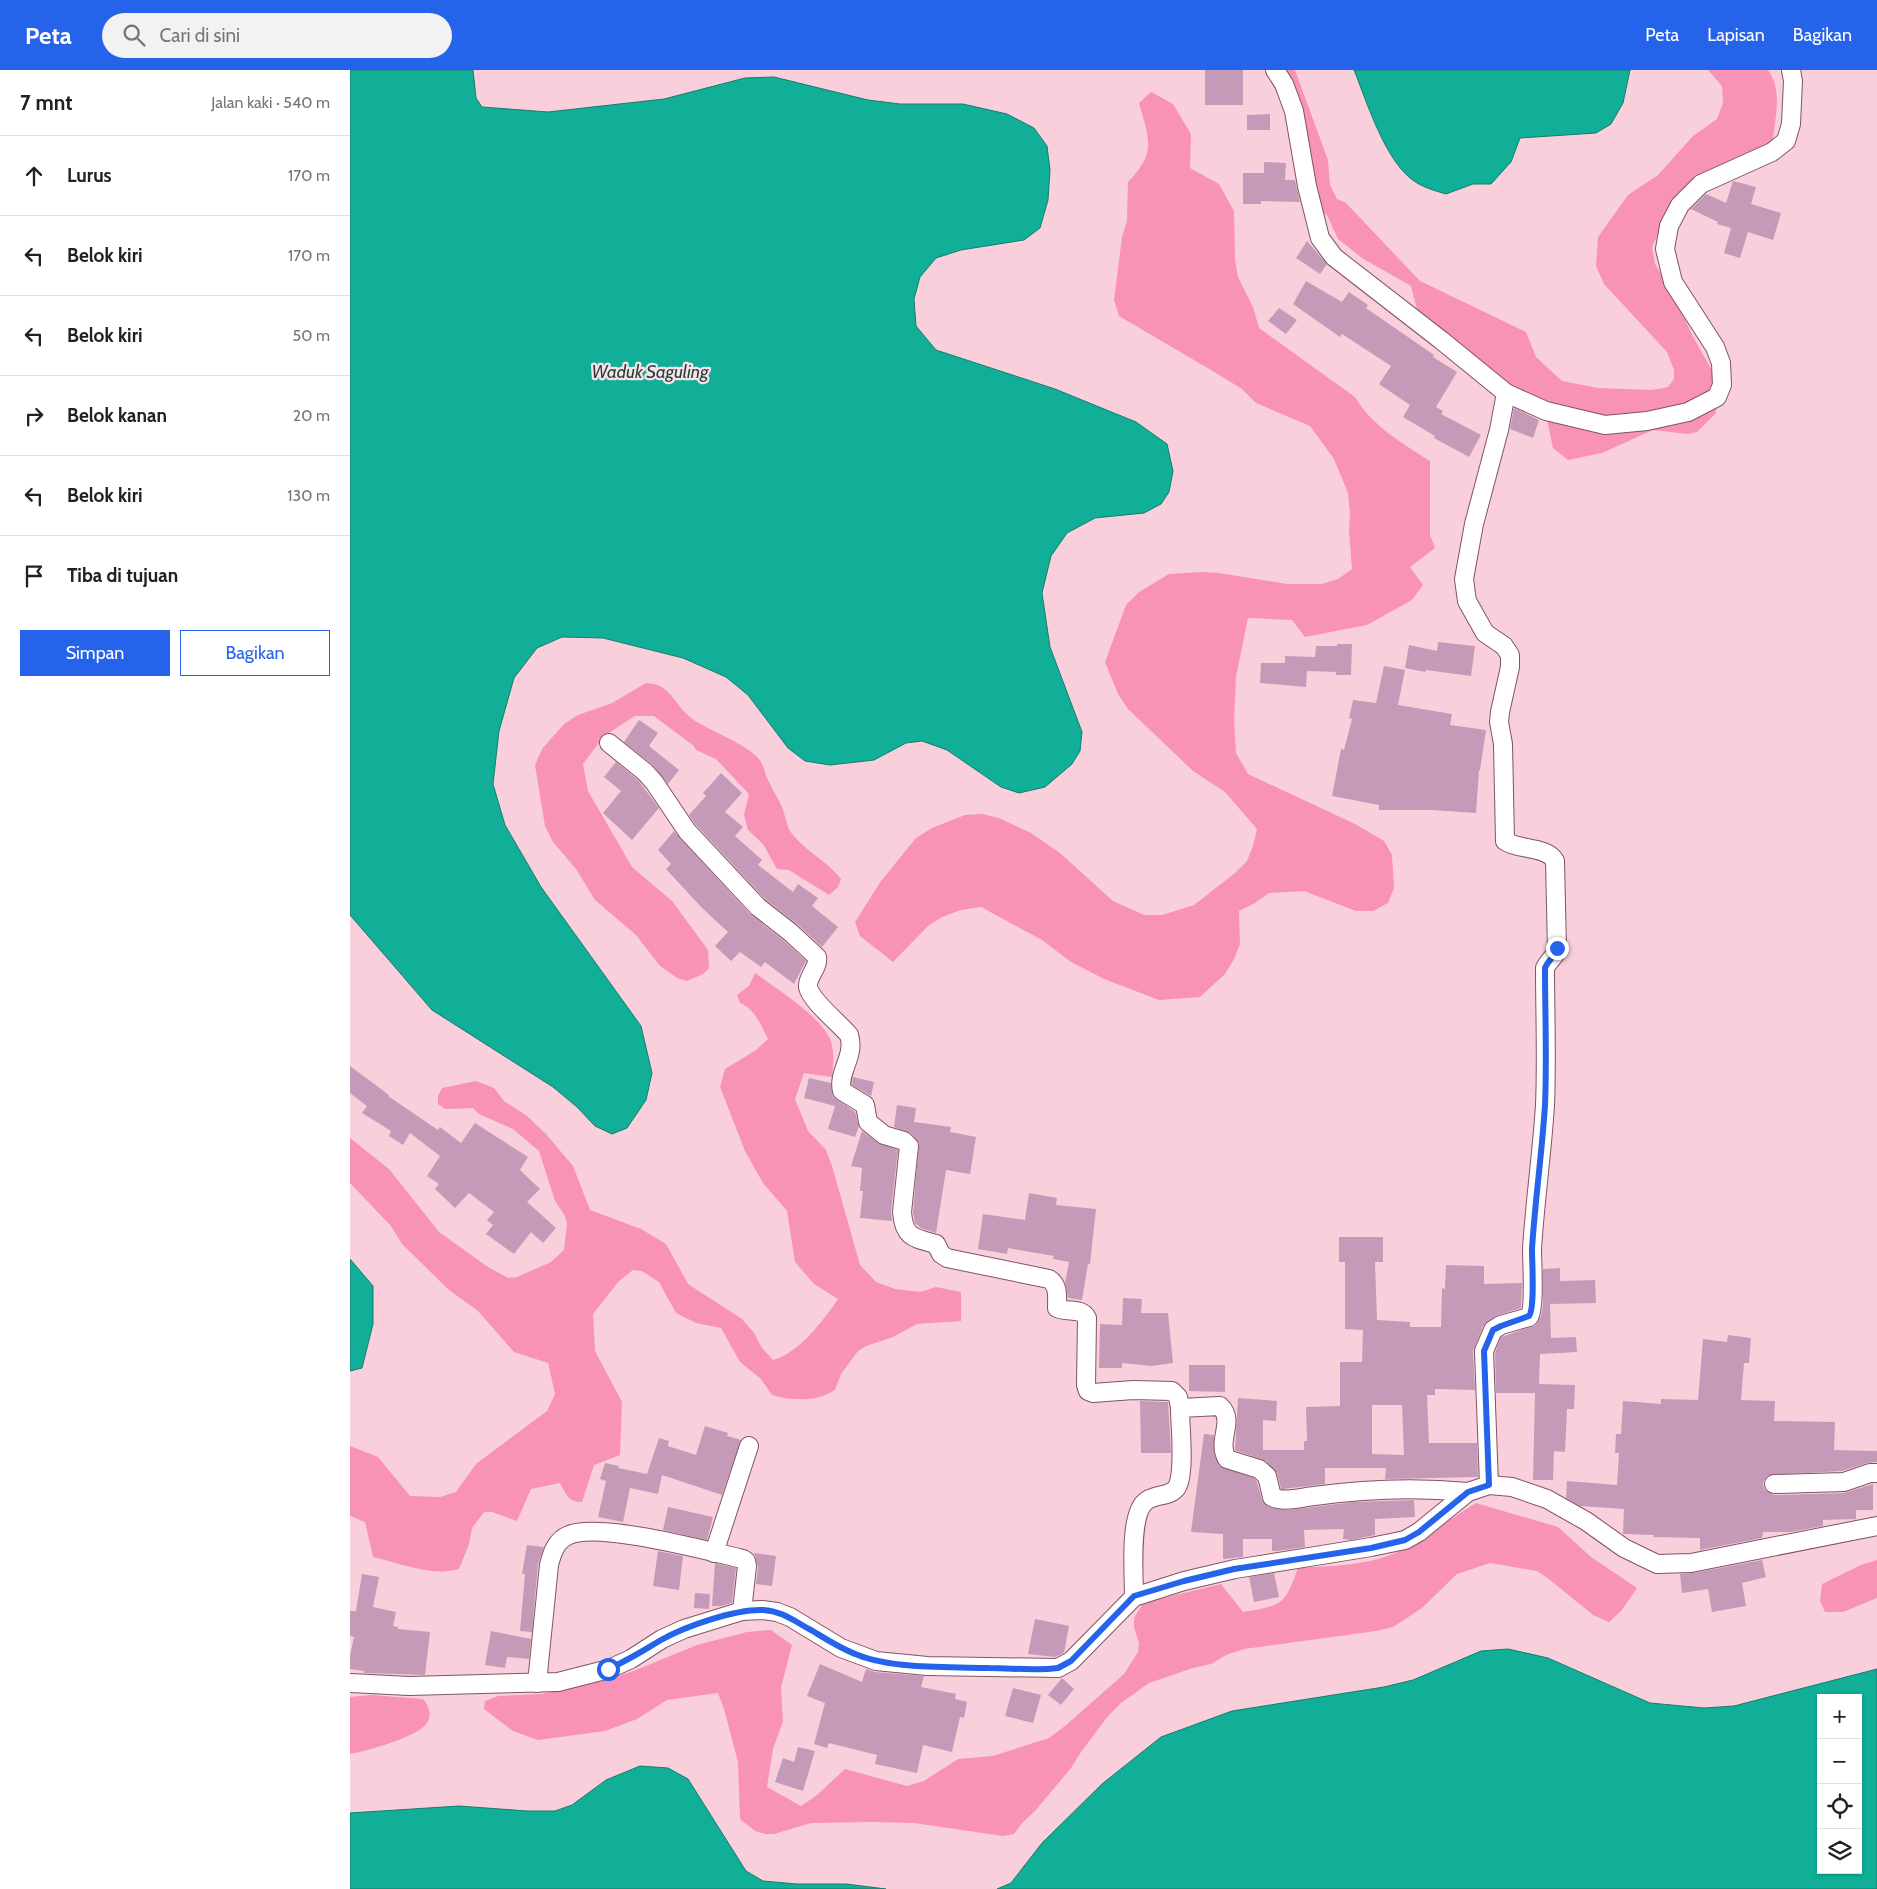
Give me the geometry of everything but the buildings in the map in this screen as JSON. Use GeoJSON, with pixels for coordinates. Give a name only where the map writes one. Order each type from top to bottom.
{"type":"FeatureCollection","features":[{"type":"Feature","properties":{"kind":"street"},"geometry":{"type":"LineString","coordinates":[[1275,70],[1284,84],[1294,111],[1307,186],[1320,238],[1334,257],[1506,393],[1546,411],[1605,425],[1647,422],[1688,412],[1717,397],[1722,385],[1721,363],[1715,347],[1673,282],[1665,249],[1669,226],[1680,205],[1701,184],[1772,152],[1786,140],[1791,124],[1793,81],[1791,70]]}},
{"type":"Feature","properties":{"kind":"street"},"geometry":{"type":"LineString","coordinates":[[1489,1485],[1484,1351],[1493,1330],[1529,1316],[1532,1309],[1534,1217],[1542,1156],[1545,1102],[1545,968],[1557,950],[1555,860],[1550,854],[1505,841],[1503,744],[1500,712],[1510,667],[1510,655],[1504,646],[1485,633],[1467,602],[1464,579],[1474,524],[1499,430],[1506,393]]}},
{"type":"Feature","properties":{"kind":"street"},"geometry":{"type":"LineString","coordinates":[[608,743],[650,777],[687,831],[758,907],[790,932],[817,957],[817,965],[808,987],[817,1002],[850,1035],[851,1040],[851,1050],[841,1080],[842,1092],[865,1105],[868,1122],[879,1131],[909,1146],[902,1221],[912,1237],[920,1241],[936,1244],[941,1254],[947,1258],[1049,1279],[1054,1282],[1057,1308],[1080,1311],[1085,1313],[1087,1318],[1086,1385],[1088,1391],[1093,1393],[1133,1390],[1172,1391],[1178,1397],[1180,1408],[1181,1464],[1179,1483],[1171,1493],[1155,1496],[1145,1502],[1138,1512],[1134,1546],[1134,1596]]}},
{"type":"Feature","properties":{"kind":"street"},"geometry":{"type":"LineString","coordinates":[[1180,1408],[1220,1406],[1226,1411],[1227,1421],[1223,1453],[1227,1459],[1259,1469],[1267,1476],[1272,1497],[1276,1499],[1283,1500],[1326,1494],[1407,1490],[1468,1492]]}},
{"type":"Feature","properties":{"kind":"street"},"geometry":{"type":"LineString","coordinates":[[714,1553],[749,1446]]}},
{"type":"Feature","properties":{"kind":"street"},"geometry":{"type":"LineString","coordinates":[[1774,1484],[1844,1482],[1870,1473],[1877,1473]]}},
{"type":"Feature","properties":{"kind":"street"},"geometry":{"type":"LineString","coordinates":[[350,1683],[409,1686],[558,1682],[608,1669],[631,1659],[684,1629],[742,1611],[762,1610],[777,1612],[790,1617],[841,1648],[876,1661],[927,1666],[1058,1668],[1071,1661],[1134,1596],[1234,1569],[1371,1548],[1405,1540],[1419,1532],[1468,1492],[1489,1485],[1512,1487],[1547,1499],[1586,1521],[1624,1548],[1656,1564],[1691,1563],[1877,1526]]}},
{"type":"Feature","properties":{"kind":"street"},"geometry":{"type":"LineString","coordinates":[[537,1683],[549,1565],[552,1552],[557,1544],[568,1535],[596,1531],[626,1534],[743,1559],[746,1561],[747,1566],[742,1611]]}},
{"type":"Feature","properties":{"kind":"shaded area"},"geometry":{"type":"Polygon","coordinates":[[[1283,70],[1295,70],[1328,160],[1330,185],[1337,199],[1346,203],[1420,281],[1526,332],[1536,357],[1562,381],[1598,388],[1652,390],[1668,387],[1674,379],[1674,370],[1667,352],[1604,284],[1596,266],[1598,237],[1628,195],[1658,175],[1693,136],[1717,119],[1723,103],[1722,86],[1708,70],[1768,70],[1773,78],[1777,95],[1773,140],[1732,164],[1686,186],[1668,212],[1652,247],[1655,264],[1675,296],[1692,335],[1714,374],[1716,413],[1697,432],[1688,434],[1653,430],[1602,453],[1568,460],[1553,448],[1543,401],[1520,389],[1492,394],[1424,336],[1411,286],[1362,258],[1338,239],[1327,215],[1322,213],[1283,70]]]}},
{"type":"Feature","properties":{"kind":"shaded area"},"geometry":{"type":"Polygon","coordinates":[[[1151,92],[1173,104],[1191,134],[1190,168],[1219,184],[1234,211],[1235,260],[1238,277],[1253,307],[1259,328],[1355,397],[1370,417],[1379,425],[1430,461],[1430,535],[1435,548],[1410,567],[1423,585],[1412,600],[1367,625],[1305,637],[1292,620],[1248,618],[1236,677],[1234,720],[1236,753],[1248,774],[1355,824],[1384,841],[1392,855],[1394,888],[1388,903],[1373,911],[1356,911],[1304,891],[1269,893],[1239,911],[1240,944],[1225,974],[1200,997],[1159,1000],[1104,979],[1071,962],[1042,940],[981,907],[961,910],[942,917],[928,926],[893,962],[860,936],[855,922],[881,881],[916,838],[932,828],[965,815],[982,814],[999,818],[1031,833],[1060,853],[1113,901],[1144,915],[1162,915],[1194,905],[1235,873],[1247,861],[1257,829],[1225,792],[1193,771],[1128,709],[1118,694],[1105,662],[1126,605],[1139,592],[1169,574],[1219,573],[1287,584],[1322,584],[1338,579],[1352,569],[1348,493],[1334,459],[1310,426],[1256,403],[1242,389],[1119,316],[1114,300],[1122,237],[1127,221],[1128,182],[1143,162],[1148,145],[1146,126],[1139,103],[1151,92]]]}},
{"type":"Feature","properties":{"kind":"shaded area"},"geometry":{"type":"Polygon","coordinates":[[[646,683],[661,687],[671,695],[690,717],[739,744],[756,756],[762,764],[782,807],[791,832],[841,879],[838,887],[829,895],[789,870],[777,869],[763,844],[748,830],[744,815],[749,794],[716,759],[696,750],[694,746],[654,716],[635,716],[604,736],[583,764],[588,791],[632,867],[672,901],[708,950],[709,968],[703,974],[687,981],[677,978],[660,966],[636,935],[595,900],[576,869],[553,842],[545,826],[535,765],[542,749],[564,724],[578,715],[612,703],[646,683]]]}},
{"type":"Feature","properties":{"kind":"shaded area"},"geometry":{"type":"Polygon","coordinates":[[[755,973],[785,994],[817,1021],[825,1030],[832,1044],[832,1077],[804,1073],[795,1099],[808,1131],[826,1150],[860,1265],[876,1282],[895,1289],[920,1292],[936,1287],[961,1292],[961,1321],[917,1324],[893,1337],[866,1346],[858,1351],[841,1374],[835,1390],[820,1397],[788,1398],[772,1395],[761,1379],[740,1362],[721,1328],[696,1323],[676,1313],[659,1282],[642,1271],[633,1270],[619,1281],[593,1314],[595,1351],[622,1402],[620,1455],[594,1465],[582,1502],[570,1499],[560,1483],[531,1489],[517,1521],[492,1512],[484,1512],[472,1528],[469,1544],[459,1569],[448,1571],[427,1570],[373,1557],[365,1522],[350,1516],[350,1446],[378,1457],[410,1496],[440,1497],[456,1492],[476,1464],[547,1411],[555,1394],[548,1363],[514,1352],[478,1311],[449,1290],[402,1244],[391,1226],[350,1183],[350,1138],[389,1169],[439,1232],[488,1267],[508,1278],[517,1277],[551,1262],[564,1250],[567,1224],[565,1216],[555,1201],[539,1151],[513,1129],[479,1114],[473,1108],[445,1109],[438,1104],[438,1096],[442,1088],[476,1081],[494,1088],[504,1101],[527,1116],[546,1134],[573,1166],[590,1210],[641,1229],[666,1244],[688,1284],[742,1319],[754,1333],[762,1348],[773,1360],[783,1356],[792,1351],[810,1335],[838,1299],[814,1284],[795,1262],[787,1211],[763,1183],[745,1151],[720,1087],[725,1069],[756,1050],[768,1039],[757,1018],[750,1009],[740,1003],[737,995],[749,986],[755,973]]]}},
{"type":"Feature","properties":{"kind":"shaded area"},"geometry":{"type":"Polygon","coordinates":[[[1476,1503],[1558,1527],[1591,1557],[1637,1588],[1621,1611],[1609,1622],[1593,1615],[1537,1571],[1490,1563],[1457,1574],[1422,1608],[1393,1627],[1244,1649],[1226,1655],[1211,1664],[1149,1683],[1121,1703],[1108,1716],[1071,1768],[1014,1834],[1003,1836],[914,1823],[873,1822],[811,1823],[774,1834],[755,1831],[740,1819],[738,1762],[718,1693],[667,1700],[637,1719],[605,1731],[538,1740],[513,1731],[484,1709],[485,1701],[498,1696],[541,1694],[595,1682],[631,1672],[697,1645],[747,1632],[771,1630],[792,1645],[781,1687],[783,1721],[773,1749],[767,1787],[801,1806],[817,1795],[845,1769],[907,1786],[924,1781],[958,1759],[993,1756],[1049,1738],[1065,1726],[1124,1674],[1138,1652],[1139,1643],[1134,1627],[1134,1618],[1143,1603],[1221,1584],[1243,1612],[1266,1608],[1280,1602],[1285,1597],[1298,1568],[1356,1563],[1390,1555],[1424,1538],[1476,1503]]]}},
{"type":"Feature","properties":{"kind":"shaded area"},"geometry":{"type":"Polygon","coordinates":[[[1877,1560],[1877,1598],[1843,1612],[1825,1612],[1820,1601],[1822,1584],[1861,1565],[1877,1560]]]}},
{"type":"Feature","properties":{"kind":"shaded area"},"geometry":{"type":"Polygon","coordinates":[[[371,1695],[423,1699],[429,1711],[428,1721],[413,1734],[379,1747],[350,1754],[350,1697],[371,1695]]]}},
{"type":"Feature","properties":{"kind":"water","name":"Waduk Saguling"},"geometry":{"type":"Polygon","coordinates":[[[350,70],[473,70],[476,98],[482,107],[548,112],[664,99],[745,78],[774,77],[868,100],[900,104],[963,104],[1007,114],[1034,128],[1047,146],[1050,170],[1048,200],[1040,228],[1024,240],[961,250],[936,258],[920,277],[914,299],[916,326],[936,350],[1055,389],[1136,422],[1167,444],[1173,471],[1169,492],[1161,504],[1144,513],[1095,518],[1067,533],[1051,556],[1042,593],[1050,647],[1082,732],[1080,751],[1072,764],[1045,787],[1019,793],[1001,787],[947,750],[922,741],[906,743],[874,760],[830,765],[805,761],[788,748],[748,695],[726,677],[683,658],[603,638],[562,637],[537,648],[514,678],[499,731],[493,784],[505,825],[541,887],[641,1026],[652,1073],[646,1100],[627,1128],[612,1134],[595,1126],[577,1107],[553,1087],[432,1010],[350,915],[350,70]]]}},
{"type":"Feature","properties":{"kind":"water"},"geometry":{"type":"Polygon","coordinates":[[[1354,70],[1630,70],[1623,103],[1611,124],[1596,133],[1520,138],[1511,162],[1491,184],[1473,184],[1446,194],[1417,183],[1396,162],[1371,115],[1354,70]]]}},
{"type":"Feature","properties":{"kind":"water"},"geometry":{"type":"Polygon","coordinates":[[[350,1259],[373,1286],[373,1324],[362,1368],[350,1371],[350,1259]]]}},
{"type":"Feature","properties":{"kind":"water"},"geometry":{"type":"Polygon","coordinates":[[[1508,1649],[1548,1658],[1650,1703],[1704,1708],[1734,1706],[1877,1669],[1877,1889],[997,1889],[1011,1883],[1042,1843],[1102,1784],[1161,1737],[1232,1711],[1384,1687],[1413,1680],[1481,1651],[1508,1649]]]}},
{"type":"Feature","properties":{"kind":"water"},"geometry":{"type":"Polygon","coordinates":[[[640,1766],[668,1768],[688,1779],[746,1871],[763,1881],[797,1884],[846,1884],[886,1889],[350,1889],[350,1813],[459,1806],[555,1811],[572,1805],[606,1780],[640,1766]]]}},
{"type":"Feature","properties":{"kind":"route"},"geometry":{"type":"LineString","coordinates":[[608,1669],[631,1659],[684,1629],[742,1611],[762,1610],[777,1612],[790,1617],[841,1648],[876,1661],[927,1666],[1058,1668],[1071,1661],[1134,1596],[1234,1569],[1371,1548],[1405,1540],[1419,1532],[1468,1492],[1489,1485],[1484,1351],[1493,1330],[1529,1316],[1532,1309],[1534,1217],[1542,1156],[1545,1102],[1545,968],[1548,961],[1556,953],[1557,948]]}}]}
